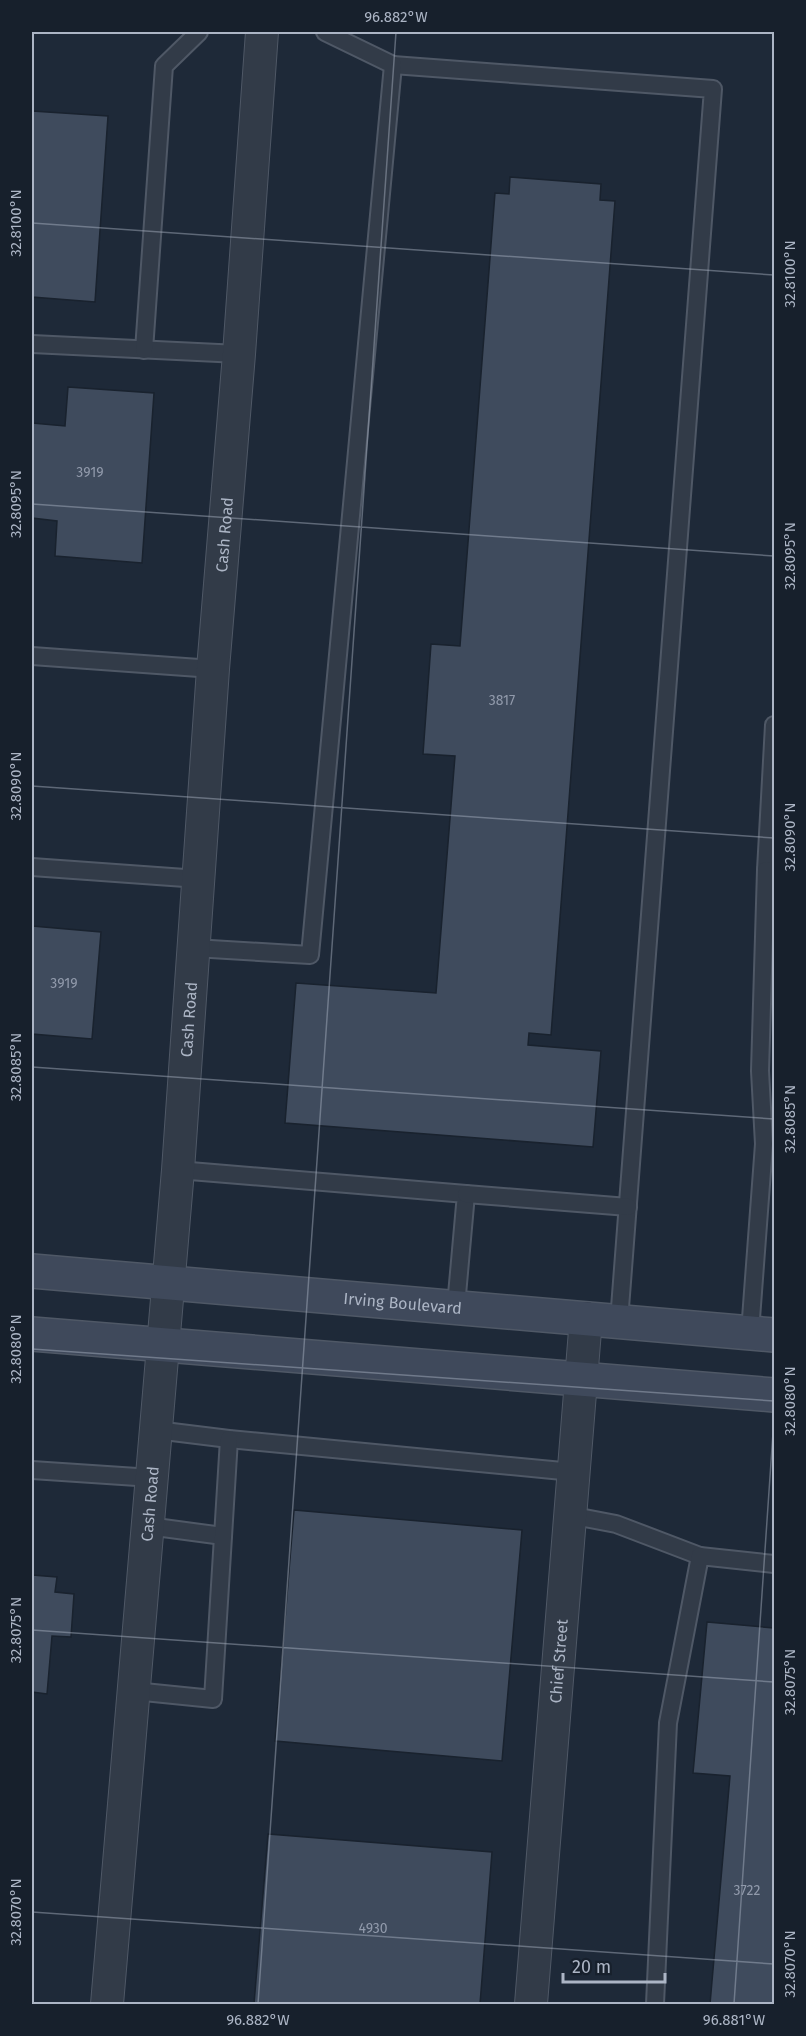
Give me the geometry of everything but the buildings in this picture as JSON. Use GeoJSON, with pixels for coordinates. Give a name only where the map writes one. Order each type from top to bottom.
{"type":"FeatureCollection","features":[{"type":"Feature","properties":{"kind":"main road","name":"Irving Boulevard"},"geometry":{"type":"LineString","coordinates":[[32,1271],[762,1334]]}},
{"type":"Feature","properties":{"kind":"main road"},"geometry":{"type":"LineString","coordinates":[[32,1334],[774,1395]]}},
{"type":"Feature","properties":{"kind":"street","name":"Cash Road"},"geometry":{"type":"LineString","coordinates":[[107,2004],[178,1170],[213,669],[262,32]]}},
{"type":"Feature","properties":{"kind":"street","name":"Chief Street"},"geometry":{"type":"LineString","coordinates":[[531,2004],[586,1318]]}},
{"type":"Feature","properties":{"kind":"lane"},"geometry":{"type":"LineString","coordinates":[[144,350],[164,66],[199,32]]}},
{"type":"Feature","properties":{"kind":"lane"},"geometry":{"type":"LineString","coordinates":[[325,32],[393,65],[713,89],[619,1320]]}},
{"type":"Feature","properties":{"kind":"lane"},"geometry":{"type":"LineString","coordinates":[[194,948],[309,955],[393,65]]}},
{"type":"Feature","properties":{"kind":"lane"},"geometry":{"type":"LineString","coordinates":[[32,344],[239,354]]}},
{"type":"Feature","properties":{"kind":"lane"},"geometry":{"type":"LineString","coordinates":[[32,656],[213,669]]}},
{"type":"Feature","properties":{"kind":"lane"},"geometry":{"type":"LineString","coordinates":[[762,1334],[769,1144],[760,1071],[770,870],[774,725]]}},
{"type":"Feature","properties":{"kind":"lane"},"geometry":{"type":"LineString","coordinates":[[32,867],[199,879]]}},
{"type":"Feature","properties":{"kind":"lane"},"geometry":{"type":"LineString","coordinates":[[178,1170],[628,1207]]}},
{"type":"Feature","properties":{"kind":"lane"},"geometry":{"type":"LineString","coordinates":[[456,1306],[466,1194]]}},
{"type":"Feature","properties":{"kind":"lane"},"geometry":{"type":"LineString","coordinates":[[156,1430],[573,1472]]}},
{"type":"Feature","properties":{"kind":"lane"},"geometry":{"type":"LineString","coordinates":[[134,1691],[213,1699],[229,1439]]}},
{"type":"Feature","properties":{"kind":"lane"},"geometry":{"type":"LineString","coordinates":[[32,1470],[152,1478]]}},
{"type":"Feature","properties":{"kind":"lane"},"geometry":{"type":"LineString","coordinates":[[569,1515],[616,1524],[700,1556],[774,1564]]}},
{"type":"Feature","properties":{"kind":"lane"},"geometry":{"type":"LineString","coordinates":[[148,1526],[223,1536]]}},
{"type":"Feature","properties":{"kind":"lane"},"geometry":{"type":"LineString","coordinates":[[655,2004],[668,1723],[700,1556]]}}]}
